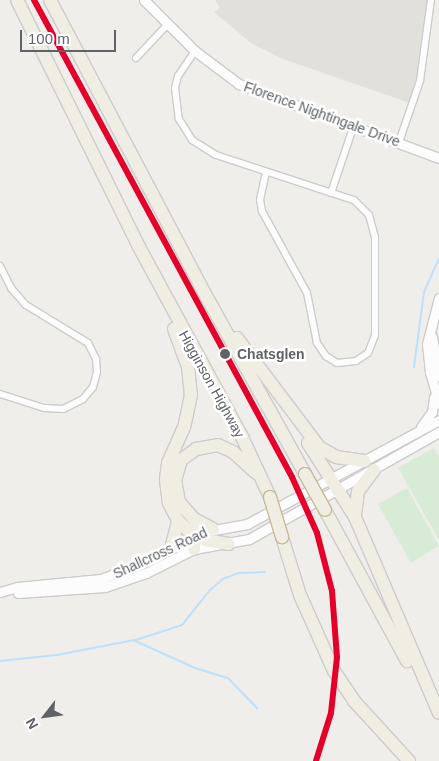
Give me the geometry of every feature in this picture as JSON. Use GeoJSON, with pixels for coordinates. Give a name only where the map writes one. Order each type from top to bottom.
{"type":"FeatureCollection","features":[{"type":"Feature","properties":{"kind":"highway","name":"Higginson Highway"},"geometry":{"type":"LineString","coordinates":[[17,0],[164,295],[262,478],[270,497],[300,595],[322,648],[343,684],[409,761]]}},
{"type":"Feature","properties":{"kind":"highway"},"geometry":{"type":"LineString","coordinates":[[50,0],[200,285],[439,720]]}},
{"type":"Feature","properties":{"kind":"highway"},"geometry":{"type":"LineString","coordinates":[[200,285],[272,385],[320,447],[336,457],[370,466],[358,491],[355,517]]}},
{"type":"Feature","properties":{"kind":"highway"},"geometry":{"type":"LineString","coordinates":[[164,295],[190,377],[188,415],[170,456],[166,480],[168,503],[183,518],[196,536],[229,544]]}},
{"type":"Feature","properties":{"kind":"highway"},"geometry":{"type":"LineString","coordinates":[[272,385],[340,490],[355,517],[439,713]]}},
{"type":"Feature","properties":{"kind":"highway"},"geometry":{"type":"LineString","coordinates":[[171,549],[183,518],[176,495],[175,480],[181,460],[196,449],[209,445],[224,447],[262,478]]}},
{"type":"Feature","properties":{"kind":"highway"},"geometry":{"type":"LineString","coordinates":[[183,518],[213,529]]}},
{"type":"Feature","properties":{"kind":"highway"},"geometry":{"type":"LineString","coordinates":[[194,549],[196,536]]}},
{"type":"Feature","properties":{"kind":"street","name":"Florence Nightingale Drive"},"geometry":{"type":"LineString","coordinates":[[144,0],[167,25],[196,51],[254,91],[354,125],[439,158]]}},
{"type":"Feature","properties":{"kind":"street"},"geometry":{"type":"LineString","coordinates":[[400,142],[420,81],[431,0]]}},
{"type":"Feature","properties":{"kind":"street"},"geometry":{"type":"LineString","coordinates":[[136,58],[167,25]]}},
{"type":"Feature","properties":{"kind":"street"},"geometry":{"type":"LineString","coordinates":[[196,51],[178,76],[175,88],[176,109],[184,131],[204,149],[266,172],[354,200],[369,215],[375,237],[375,335],[368,353],[350,364],[331,360],[317,343],[307,292],[262,211],[260,200],[266,172]]}},
{"type":"Feature","properties":{"kind":"street"},"geometry":{"type":"LineString","coordinates":[[331,193],[354,125]]}},
{"type":"Feature","properties":{"kind":"street"},"geometry":{"type":"LineString","coordinates":[[0,266],[26,305],[88,342],[96,358],[97,372],[93,387],[83,399],[63,409],[49,409],[0,394]]}},
{"type":"Feature","properties":{"kind":"street"},"geometry":{"type":"LineString","coordinates":[[439,298],[426,344],[434,391],[439,404]]}},
{"type":"Feature","properties":{"kind":"street"},"geometry":{"type":"LineString","coordinates":[[432,322],[439,376]]}},
{"type":"Feature","properties":{"kind":"street"},"geometry":{"type":"LineString","coordinates":[[416,432],[430,417],[434,391]]}},
{"type":"Feature","properties":{"kind":"street"},"geometry":{"type":"LineString","coordinates":[[370,466],[416,432],[439,420]]}},
{"type":"Feature","properties":{"kind":"street"},"geometry":{"type":"LineString","coordinates":[[370,466],[425,441],[439,432]]}},
{"type":"Feature","properties":{"kind":"street"},"geometry":{"type":"LineString","coordinates":[[425,441],[439,441]]}},
{"type":"Feature","properties":{"kind":"street","name":"Shallcross Road"},"geometry":{"type":"LineString","coordinates":[[0,592],[17,587],[101,579],[213,529],[226,530],[247,524],[332,478],[370,466]]}},
{"type":"Feature","properties":{"kind":"street","name":"Shallcross Road"},"geometry":{"type":"LineString","coordinates":[[0,592],[66,592],[105,587],[146,573],[194,549],[249,539],[340,490],[370,466]]}},
{"type":"Feature","properties":{"kind":"shaded area"},"geometry":{"type":"Polygon","coordinates":[[[215,0],[432,0],[413,104],[283,59],[251,43],[214,12],[220,8],[215,0]]]}},
{"type":"Feature","properties":{"kind":"green space"},"geometry":{"type":"Polygon","coordinates":[[[434,448],[439,457],[439,540],[398,468],[434,448]]]}},
{"type":"Feature","properties":{"kind":"green space"},"geometry":{"type":"Polygon","coordinates":[[[407,488],[439,546],[411,563],[378,504],[407,488]]]}},
{"type":"Feature","properties":{"kind":"waterway"},"geometry":{"type":"LineString","coordinates":[[414,367],[424,292],[439,259]]}},
{"type":"Feature","properties":{"kind":"waterway"},"geometry":{"type":"LineString","coordinates":[[0,661],[57,655],[139,639],[182,625],[210,590],[223,579],[239,573],[265,572]]}},
{"type":"Feature","properties":{"kind":"waterway"},"geometry":{"type":"LineString","coordinates":[[133,640],[195,668],[228,678],[257,708]]}},
{"type":"Feature","properties":{"kind":"transit line"},"geometry":{"type":"LineString","coordinates":[[34,0],[292,477],[317,533],[332,591],[337,657],[331,713],[316,761]]}},
{"type":"Feature","properties":{"kind":"place","name":"Chatsglen"},"geometry":{"type":"Point","coordinates":[225,354]}}]}
